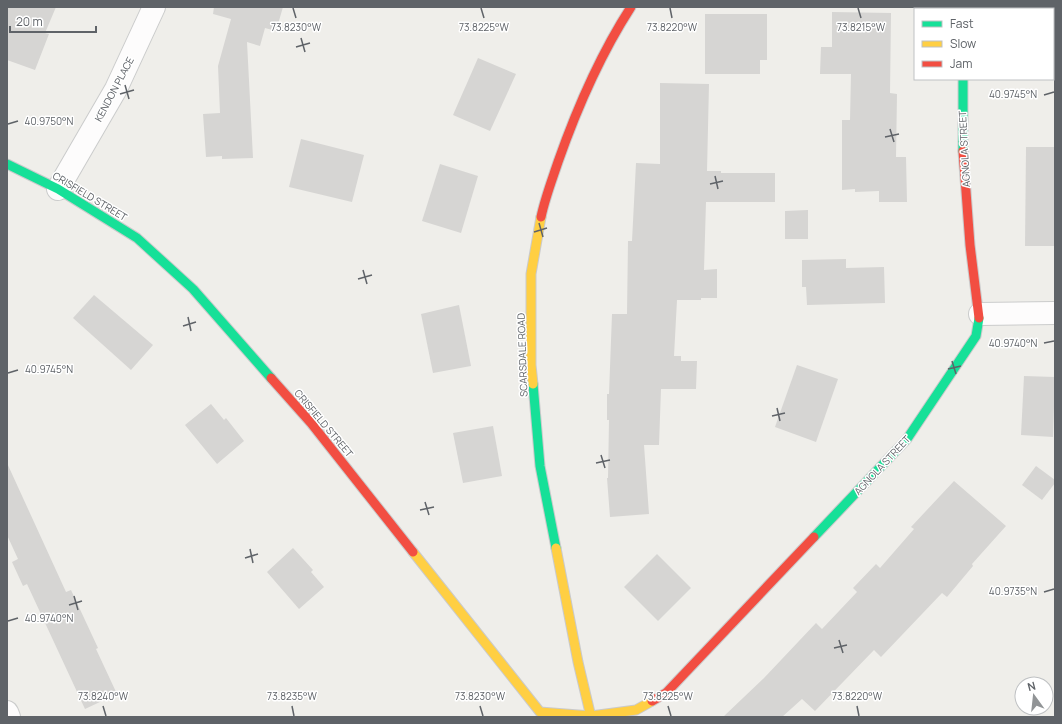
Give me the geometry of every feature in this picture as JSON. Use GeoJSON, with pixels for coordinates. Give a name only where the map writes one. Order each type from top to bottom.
{"type":"FeatureCollection","features":[{"type":"Feature","properties":{"kind":"street","name":"KENDON PLACE"},"geometry":{"type":"LineString","coordinates":[[58,189],[116,88],[154,7]]}},
{"type":"Feature","properties":{"kind":"street","name":"SCARSDALE ROAD"},"geometry":{"type":"LineString","coordinates":[[591,716],[578,662],[540,466],[531,365],[531,274],[544,202],[570,127],[611,38],[631,7]]}},
{"type":"Feature","properties":{"kind":"street","name":"AGNOLA STREET"},"geometry":{"type":"LineString","coordinates":[[591,716],[636,710],[666,693],[907,439],[976,336],[980,314],[970,245],[962,137],[963,80]]}},
{"type":"Feature","properties":{"kind":"street","name":"CRISFIELD STREET"},"geometry":{"type":"LineString","coordinates":[[7,164],[58,189],[137,238],[193,289],[311,422],[540,712],[591,716]]}},
{"type":"Feature","properties":{"kind":"street"},"geometry":{"type":"LineString","coordinates":[[980,314],[1055,313]]}},
{"type":"Feature","properties":{"kind":"street"},"geometry":{"type":"LineString","coordinates":[[656,711],[666,693]]}},
{"type":"Feature","properties":{"kind":"street"},"geometry":{"type":"LineString","coordinates":[[7,712],[10,717]]}},
{"type":"Feature","properties":{"kind":"building"},"geometry":{"type":"Polygon","coordinates":[[[7,7],[56,7],[45,33],[49,34],[35,70],[7,60],[7,7]]]}},
{"type":"Feature","properties":{"kind":"building"},"geometry":{"type":"Polygon","coordinates":[[[214,7],[283,7],[276,31],[265,28],[260,46],[247,42],[253,158],[222,159],[222,156],[206,157],[203,114],[220,113],[218,66],[231,19],[213,14],[214,7]]]}},
{"type":"Feature","properties":{"kind":"building"},"geometry":{"type":"Polygon","coordinates":[[[832,12],[891,13],[890,93],[897,94],[896,157],[906,157],[907,202],[879,202],[879,191],[855,192],[855,189],[842,190],[842,120],[850,120],[851,74],[820,74],[821,47],[832,47],[832,12]]]}},
{"type":"Feature","properties":{"kind":"building"},"geometry":{"type":"Polygon","coordinates":[[[705,14],[767,14],[767,60],[760,60],[760,74],[705,74],[705,14]]]}},
{"type":"Feature","properties":{"kind":"building"},"geometry":{"type":"Polygon","coordinates":[[[478,58],[516,74],[490,131],[453,115],[478,58]]]}},
{"type":"Feature","properties":{"kind":"building"},"geometry":{"type":"Polygon","coordinates":[[[660,83],[709,84],[707,171],[721,171],[721,173],[775,173],[775,202],[706,202],[704,270],[717,269],[717,298],[677,300],[674,356],[681,356],[681,361],[697,361],[696,389],[661,389],[659,445],[644,445],[649,514],[610,517],[607,478],[609,420],[607,420],[607,394],[609,394],[612,314],[627,314],[628,241],[632,241],[636,163],[660,164],[660,83]]]}},
{"type":"Feature","properties":{"kind":"building"},"geometry":{"type":"Polygon","coordinates":[[[301,139],[364,155],[352,202],[289,187],[301,139]]]}},
{"type":"Feature","properties":{"kind":"building"},"geometry":{"type":"Polygon","coordinates":[[[1026,147],[1055,147],[1055,246],[1025,246],[1026,147]]]}},
{"type":"Feature","properties":{"kind":"building"},"geometry":{"type":"Polygon","coordinates":[[[440,164],[478,176],[461,233],[422,221],[440,164]]]}},
{"type":"Feature","properties":{"kind":"building"},"geometry":{"type":"Polygon","coordinates":[[[808,210],[808,239],[785,239],[785,211],[808,210]]]}},
{"type":"Feature","properties":{"kind":"building"},"geometry":{"type":"Polygon","coordinates":[[[846,259],[846,268],[884,267],[885,303],[807,305],[806,287],[802,287],[802,260],[846,259]]]}},
{"type":"Feature","properties":{"kind":"building"},"geometry":{"type":"Polygon","coordinates":[[[94,295],[153,345],[131,370],[73,318],[94,295]]]}},
{"type":"Feature","properties":{"kind":"building"},"geometry":{"type":"Polygon","coordinates":[[[459,305],[471,366],[433,373],[421,314],[459,305]]]}},
{"type":"Feature","properties":{"kind":"building"},"geometry":{"type":"Polygon","coordinates":[[[797,365],[838,379],[816,442],[775,427],[797,365]]]}},
{"type":"Feature","properties":{"kind":"building"},"geometry":{"type":"Polygon","coordinates":[[[1024,376],[1055,377],[1053,437],[1021,435],[1024,376]]]}},
{"type":"Feature","properties":{"kind":"building"},"geometry":{"type":"Polygon","coordinates":[[[211,404],[224,420],[226,418],[244,441],[217,464],[185,425],[211,404]]]}},
{"type":"Feature","properties":{"kind":"building"},"geometry":{"type":"Polygon","coordinates":[[[493,426],[502,476],[463,483],[453,433],[493,426]]]}},
{"type":"Feature","properties":{"kind":"building"},"geometry":{"type":"Polygon","coordinates":[[[7,463],[66,592],[71,590],[98,648],[96,649],[117,694],[85,709],[27,584],[23,586],[12,562],[18,559],[7,535],[7,463]]]}},
{"type":"Feature","properties":{"kind":"building"},"geometry":{"type":"Polygon","coordinates":[[[1036,466],[1055,480],[1055,483],[1042,500],[1022,485],[1036,466]]]}},
{"type":"Feature","properties":{"kind":"building"},"geometry":{"type":"Polygon","coordinates":[[[954,481],[1006,526],[972,564],[973,566],[947,597],[942,593],[881,657],[874,650],[815,711],[802,699],[782,717],[723,717],[764,678],[816,623],[822,629],[857,592],[853,588],[876,564],[880,568],[914,529],[911,527],[954,481]]]}},
{"type":"Feature","properties":{"kind":"building"},"geometry":{"type":"Polygon","coordinates":[[[293,548],[313,570],[311,572],[324,587],[299,609],[267,572],[293,548]]]}},
{"type":"Feature","properties":{"kind":"building"},"geometry":{"type":"Polygon","coordinates":[[[657,554],[691,588],[658,621],[624,587],[657,554]]]}},
{"type":"Feature","properties":{"kind":"traffic: fast"},"geometry":{"type":"LineString","coordinates":[[963,80],[963,151]]}},
{"type":"Feature","properties":{"kind":"traffic: fast"},"geometry":{"type":"LineString","coordinates":[[7,164],[58,189],[137,238],[193,289],[271,378]]}},
{"type":"Feature","properties":{"kind":"traffic: fast"},"geometry":{"type":"LineString","coordinates":[[814,537],[907,439],[976,336],[979,318]]}},
{"type":"Feature","properties":{"kind":"traffic: fast"},"geometry":{"type":"LineString","coordinates":[[533,384],[540,466],[556,548]]}},
{"type":"Feature","properties":{"kind":"traffic: slow"},"geometry":{"type":"LineString","coordinates":[[533,384],[531,365],[531,274],[541,217]]}},
{"type":"Feature","properties":{"kind":"traffic: slow"},"geometry":{"type":"LineString","coordinates":[[556,548],[578,662],[591,717]]}},
{"type":"Feature","properties":{"kind":"traffic: slow"},"geometry":{"type":"LineString","coordinates":[[413,552],[540,712],[591,716],[636,710],[652,701]]}},
{"type":"Feature","properties":{"kind":"traffic: jam"},"geometry":{"type":"LineString","coordinates":[[541,217],[558,162],[581,102],[599,63],[631,7]]}},
{"type":"Feature","properties":{"kind":"traffic: jam"},"geometry":{"type":"LineString","coordinates":[[963,151],[970,245],[979,318]]}},
{"type":"Feature","properties":{"kind":"traffic: jam"},"geometry":{"type":"LineString","coordinates":[[271,378],[311,423],[413,552]]}},
{"type":"Feature","properties":{"kind":"traffic: jam"},"geometry":{"type":"LineString","coordinates":[[652,701],[666,693],[814,537]]}}]}
